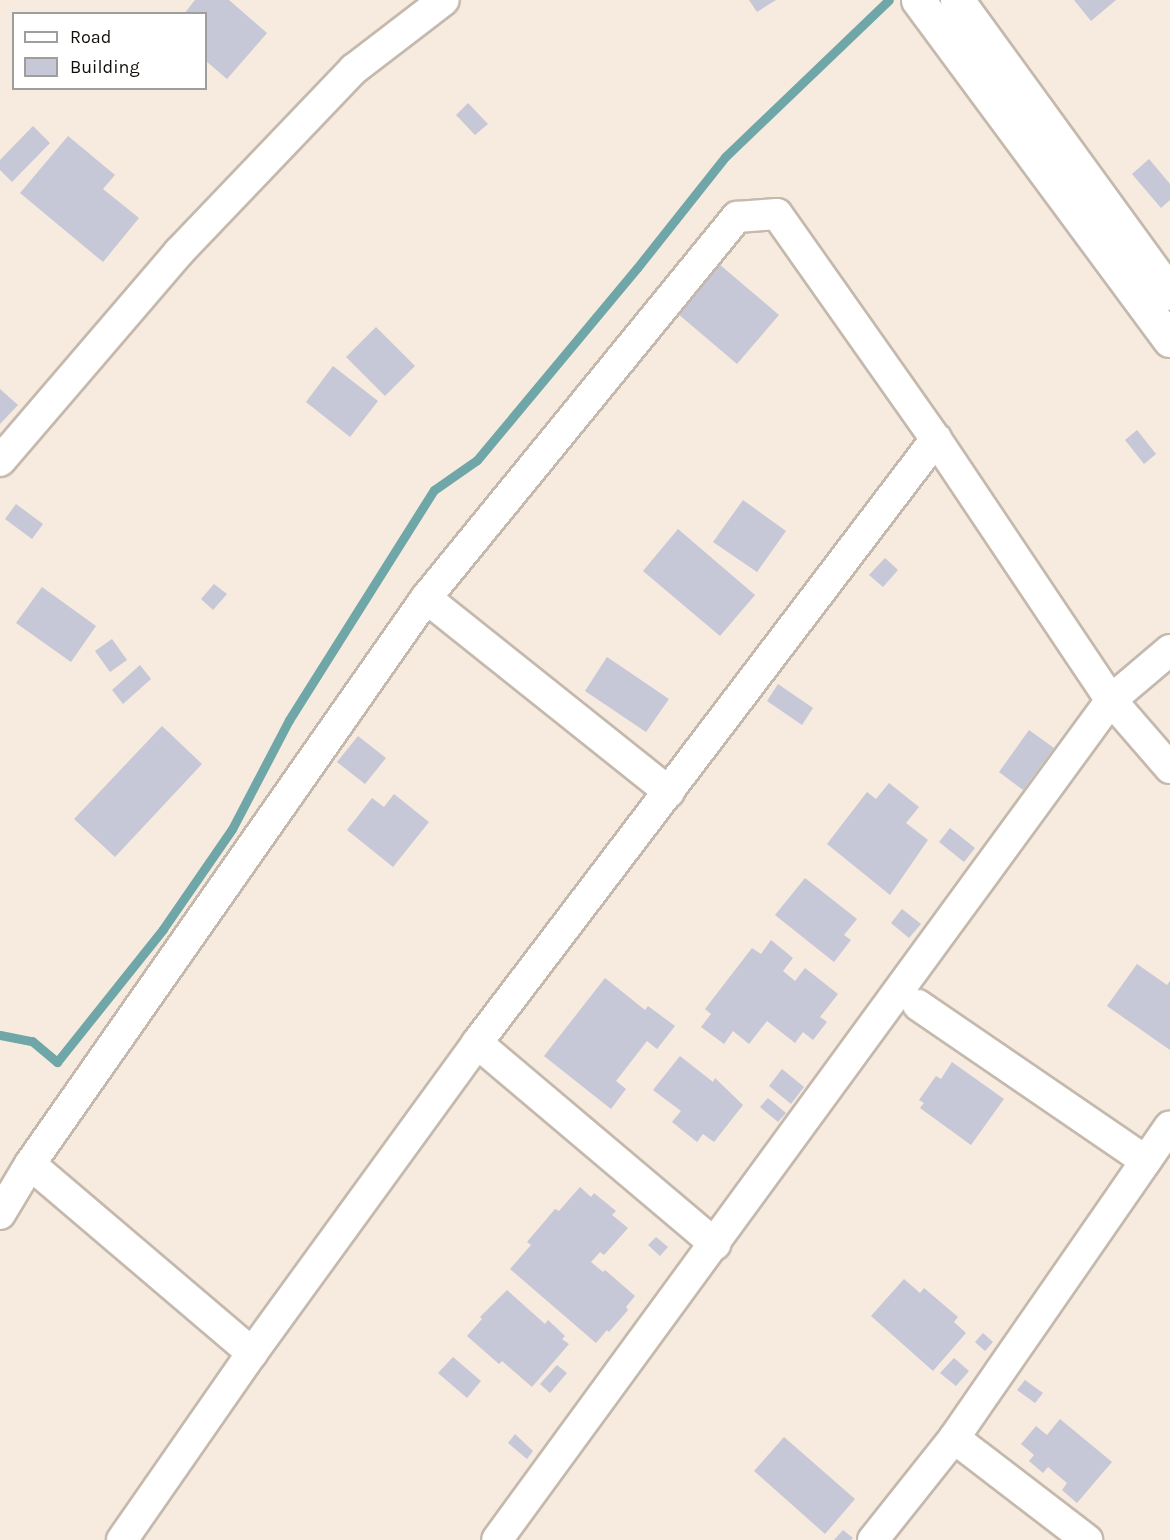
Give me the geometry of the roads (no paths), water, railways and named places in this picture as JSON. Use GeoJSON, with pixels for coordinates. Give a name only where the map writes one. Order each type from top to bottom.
{"type":"FeatureCollection","features":[{"type":"Feature","properties":{"kind":"main road"},"geometry":{"type":"LineString","coordinates":[[918,0],[1170,340]]}},
{"type":"Feature","properties":{"kind":"main road"},"geometry":{"type":"LineString","coordinates":[[957,0],[1170,294]]}},
{"type":"Feature","properties":{"kind":"street"},"geometry":{"type":"LineString","coordinates":[[0,461],[179,252],[346,78],[444,0]]}},
{"type":"Feature","properties":{"kind":"street"},"geometry":{"type":"LineString","coordinates":[[0,1214],[30,1164],[426,598],[737,217],[777,214],[936,440],[1111,700],[1170,768]]}},
{"type":"Feature","properties":{"kind":"street"},"geometry":{"type":"LineString","coordinates":[[122,1540],[252,1353],[477,1043],[936,440]]}},
{"type":"Feature","properties":{"kind":"street"},"geometry":{"type":"LineString","coordinates":[[426,598],[669,792]]}},
{"type":"Feature","properties":{"kind":"street"},"geometry":{"type":"LineString","coordinates":[[497,1540],[1111,700],[1170,650]]}},
{"type":"Feature","properties":{"kind":"street"},"geometry":{"type":"LineString","coordinates":[[918,1005],[1146,1161]]}},
{"type":"Feature","properties":{"kind":"street"},"geometry":{"type":"LineString","coordinates":[[477,1043],[715,1244]]}},
{"type":"Feature","properties":{"kind":"street"},"geometry":{"type":"LineString","coordinates":[[873,1540],[954,1438],[1170,1126]]}},
{"type":"Feature","properties":{"kind":"street"},"geometry":{"type":"LineString","coordinates":[[30,1164],[252,1353]]}},
{"type":"Feature","properties":{"kind":"street"},"geometry":{"type":"LineString","coordinates":[[954,1438],[1087,1540]]}},
{"type":"Feature","properties":{"kind":"waterway"},"geometry":{"type":"LineString","coordinates":[[0,1035],[32,1041],[57,1062],[163,929],[232,829],[289,720],[434,490],[477,460],[637,268],[725,157],[889,0]]}}]}
